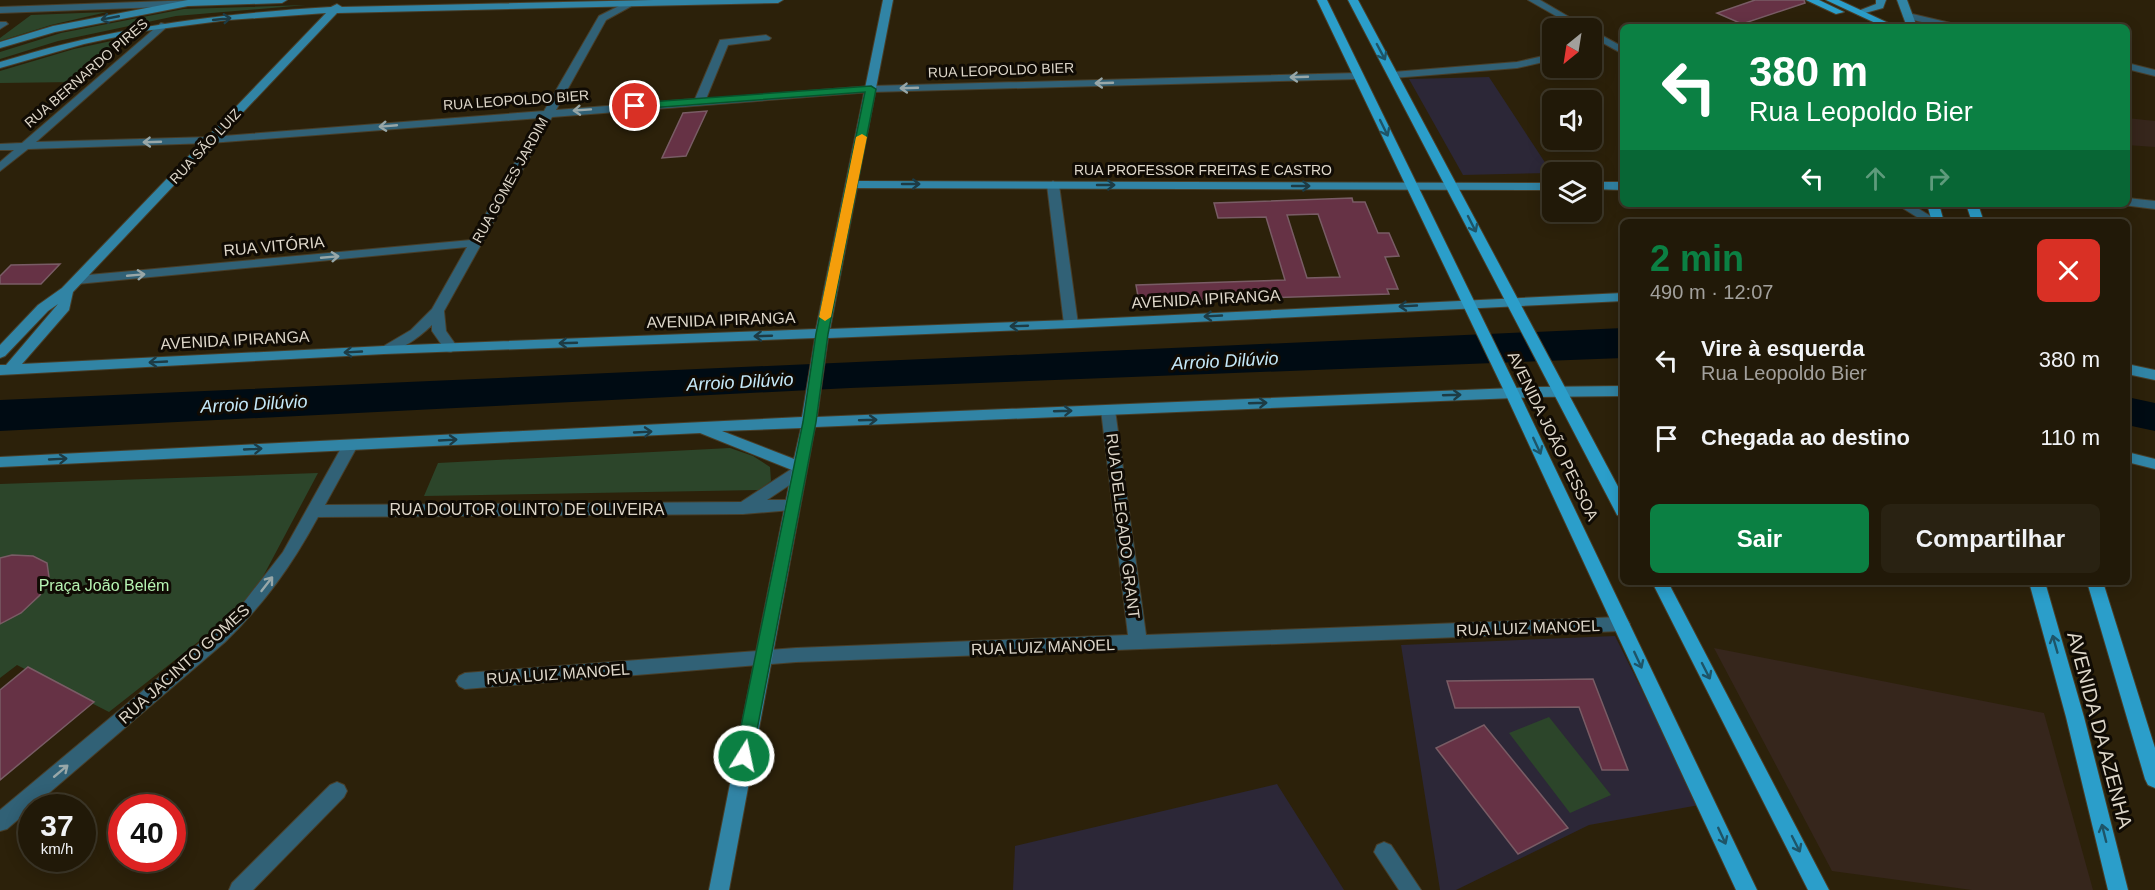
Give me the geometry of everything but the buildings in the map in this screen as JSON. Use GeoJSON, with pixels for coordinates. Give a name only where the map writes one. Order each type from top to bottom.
{"type":"FeatureCollection","features":[{"type":"Feature","properties":{"kind":"main road"},"geometry":{"type":"LineString","coordinates":[[0,45],[53,29],[189,2],[282,0]]}},
{"type":"Feature","properties":{"kind":"main road","name":"RUA SÃO LUIZ"},"geometry":{"type":"LineString","coordinates":[[0,353],[43,308],[67,291],[343,0]]}},
{"type":"Feature","properties":{"kind":"main road"},"geometry":{"type":"LineString","coordinates":[[0,65],[62,46],[164,25],[269,14],[334,10],[778,0]]}},
{"type":"Feature","properties":{"kind":"main road"},"geometry":{"type":"LineString","coordinates":[[719,890],[810,416],[822,334],[888,0]]}},
{"type":"Feature","properties":{"kind":"main road","name":"AVENIDA JOÃO PESSOA"},"geometry":{"type":"LineString","coordinates":[[1322,0],[1512,393],[1747,890]]}},
{"type":"Feature","properties":{"kind":"main road","name":"AVENIDA JOÃO PESSOA"},"geometry":{"type":"LineString","coordinates":[[1353,0],[1620,505]]}},
{"type":"Feature","properties":{"kind":"main road"},"geometry":{"type":"LineString","coordinates":[[1811,0],[1862,24]]}},
{"type":"Feature","properties":{"kind":"main road"},"geometry":{"type":"LineString","coordinates":[[1831,0],[1885,24]]}},
{"type":"Feature","properties":{"kind":"main road"},"geometry":{"type":"LineString","coordinates":[[1861,13],[1876,9],[1880,6],[1881,0]]}},
{"type":"Feature","properties":{"kind":"main road"},"geometry":{"type":"LineString","coordinates":[[1902,0],[1911,24]]}},
{"type":"Feature","properties":{"kind":"main road","name":"RUA PROFESSOR FREITAS E CASTRO"},"geometry":{"type":"LineString","coordinates":[[853,184],[1542,187]]}},
{"type":"Feature","properties":{"kind":"main road"},"geometry":{"type":"LineString","coordinates":[[1602,186],[1620,186]]}},
{"type":"Feature","properties":{"kind":"main road","name":"RUA SÃO LUIZ"},"geometry":{"type":"LineString","coordinates":[[5,370],[63,307],[67,291]]}},
{"type":"Feature","properties":{"kind":"main road","name":"AVENIDA IPIRANGA"},"geometry":{"type":"LineString","coordinates":[[5,370],[384,350],[1071,324],[1620,297]]}},
{"type":"Feature","properties":{"kind":"main road"},"geometry":{"type":"LineString","coordinates":[[2130,370],[2155,375]]}},
{"type":"Feature","properties":{"kind":"main road"},"geometry":{"type":"LineString","coordinates":[[0,462],[700,429],[810,416],[1108,410],[1620,390]]}},
{"type":"Feature","properties":{"kind":"main road"},"geometry":{"type":"LineString","coordinates":[[700,429],[798,470]]}},
{"type":"Feature","properties":{"kind":"main road"},"geometry":{"type":"LineString","coordinates":[[2130,458],[2155,464]]}},
{"type":"Feature","properties":{"kind":"main road"},"geometry":{"type":"LineString","coordinates":[[1662,585],[1820,890]]}},
{"type":"Feature","properties":{"kind":"main road","name":"AVENIDA DA AZENHA"},"geometry":{"type":"LineString","coordinates":[[2038,585],[2075,717],[2118,890]]}},
{"type":"Feature","properties":{"kind":"main road","name":"AVENIDA DA AZENHA"},"geometry":{"type":"LineString","coordinates":[[2096,585],[2155,779]]}},
{"type":"Feature","properties":{"kind":"street"},"geometry":{"type":"LineString","coordinates":[[24,9],[36,0]]}},
{"type":"Feature","properties":{"kind":"street"},"geometry":{"type":"LineString","coordinates":[[1533,0],[1565,18]]}},
{"type":"Feature","properties":{"kind":"street"},"geometry":{"type":"LineString","coordinates":[[0,10],[189,2]]}},
{"type":"Feature","properties":{"kind":"street"},"geometry":{"type":"LineString","coordinates":[[593,4],[602,10],[602,18],[632,3]]}},
{"type":"Feature","properties":{"kind":"street"},"geometry":{"type":"LineString","coordinates":[[1908,16],[1943,24]]}},
{"type":"Feature","properties":{"kind":"street","name":"RUA GOMES JARDIM"},"geometry":{"type":"LineString","coordinates":[[384,350],[416,333],[437,311],[602,18]]}},
{"type":"Feature","properties":{"kind":"street","name":"RUA BERNARDO PIRES"},"geometry":{"type":"LineString","coordinates":[[0,168],[164,25]]}},
{"type":"Feature","properties":{"kind":"street"},"geometry":{"type":"LineString","coordinates":[[700,102],[724,42],[766,39]]}},
{"type":"Feature","properties":{"kind":"street"},"geometry":{"type":"LineString","coordinates":[[1602,39],[1620,50]]}},
{"type":"Feature","properties":{"kind":"street"},"geometry":{"type":"LineString","coordinates":[[1602,46],[1609,44]]}},
{"type":"Feature","properties":{"kind":"street"},"geometry":{"type":"LineString","coordinates":[[1393,75],[1517,65],[1542,59]]}},
{"type":"Feature","properties":{"kind":"street"},"geometry":{"type":"LineString","coordinates":[[2130,67],[2155,73]]}},
{"type":"Feature","properties":{"kind":"street","name":"RUA LEOPOLDO BIER"},"geometry":{"type":"LineString","coordinates":[[0,147],[210,140],[871,89],[1358,76]]}},
{"type":"Feature","properties":{"kind":"street"},"geometry":{"type":"LineString","coordinates":[[1053,185],[1071,324]]}},
{"type":"Feature","properties":{"kind":"street"},"geometry":{"type":"LineString","coordinates":[[2130,202],[2155,205]]}},
{"type":"Feature","properties":{"kind":"street"},"geometry":{"type":"LineString","coordinates":[[1908,207],[1930,219]]}},
{"type":"Feature","properties":{"kind":"street","name":"RUA VITÓRIA"},"geometry":{"type":"LineString","coordinates":[[77,280],[474,243]]}},
{"type":"Feature","properties":{"kind":"street"},"geometry":{"type":"LineString","coordinates":[[437,311],[439,331],[452,348]]}},
{"type":"Feature","properties":{"kind":"street","name":"RUA DELEGADO GRANT"},"geometry":{"type":"LineString","coordinates":[[1108,410],[1138,644]]}},
{"type":"Feature","properties":{"kind":"street","name":"RUA JACINTO GOMES"},"geometry":{"type":"LineString","coordinates":[[0,822],[219,637],[242,614],[289,556],[350,445]]}},
{"type":"Feature","properties":{"kind":"street"},"geometry":{"type":"LineString","coordinates":[[743,508],[798,470]]}},
{"type":"Feature","properties":{"kind":"street","name":"RUA DOUTOR OLINTO DE OLIVEIRA"},"geometry":{"type":"LineString","coordinates":[[312,511],[743,508],[792,504]]}},
{"type":"Feature","properties":{"kind":"street","name":"RUA LUIZ MANOEL"},"geometry":{"type":"LineString","coordinates":[[465,681],[796,655],[1138,644],[1621,624]]}},
{"type":"Feature","properties":{"kind":"street"},"geometry":{"type":"LineString","coordinates":[[239,890],[336,791]]}},
{"type":"Feature","properties":{"kind":"street"},"geometry":{"type":"LineString","coordinates":[[1384,852],[1411,890]]}},
{"type":"Feature","properties":{"kind":"shaded area"},"geometry":{"type":"Polygon","coordinates":[[[1489,77],[1545,162],[1542,162],[1542,173],[1463,175],[1409,79],[1489,77]]]}},
{"type":"Feature","properties":{"kind":"shaded area"},"geometry":{"type":"Polygon","coordinates":[[[2130,118],[2155,121],[2155,147],[2130,145],[2130,118]]]}},
{"type":"Feature","properties":{"kind":"shaded area"},"geometry":{"type":"Polygon","coordinates":[[[1615,636],[1699,805],[1589,825],[1456,890],[1440,890],[1401,645],[1615,636]]]}},
{"type":"Feature","properties":{"kind":"shaded area"},"geometry":{"type":"Polygon","coordinates":[[[1714,648],[2044,713],[2093,890],[1972,890],[1832,871],[1714,648]]]}},
{"type":"Feature","properties":{"kind":"shaded area"},"geometry":{"type":"Polygon","coordinates":[[[1277,784],[1344,890],[1013,890],[1015,846],[1277,784]]]}},
{"type":"Feature","properties":{"kind":"green space"},"geometry":{"type":"Polygon","coordinates":[[[306,5],[176,16],[58,41],[0,59],[0,52],[61,33],[184,9],[306,5]]]}},
{"type":"Feature","properties":{"kind":"green space"},"geometry":{"type":"Polygon","coordinates":[[[107,12],[51,25],[0,41],[0,38],[31,15],[107,12]]]}},
{"type":"Feature","properties":{"kind":"green space"},"geometry":{"type":"Polygon","coordinates":[[[125,38],[75,82],[0,83],[0,71],[74,49],[125,38]]]}},
{"type":"Feature","properties":{"kind":"green space"},"geometry":{"type":"Polygon","coordinates":[[[730,448],[753,456],[770,467],[771,481],[759,490],[424,496],[438,463],[730,448]]]}},
{"type":"Feature","properties":{"kind":"green space","name":"Praça João Belém"},"geometry":{"type":"Polygon","coordinates":[[[318,473],[250,601],[109,712],[17,665],[0,678],[0,484],[318,473]]]}},
{"type":"Feature","properties":{"kind":"green space"},"geometry":{"type":"Polygon","coordinates":[[[1549,717],[1611,795],[1570,813],[1509,733],[1549,717]]]}},
{"type":"Feature","properties":{"kind":"water","name":"Arroio Dilúvio"},"geometry":{"type":"Polygon","coordinates":[[[1620,328],[1620,358],[850,388],[0,431],[0,400],[1620,328]]]}},
{"type":"Feature","properties":{"kind":"water"},"geometry":{"type":"Polygon","coordinates":[[[2130,398],[2155,403],[2155,431],[2130,426],[2130,398]]]}},
{"type":"Feature","properties":{"kind":"slow traffic"},"geometry":{"type":"LineString","coordinates":[[825,317],[862,137]]}},
{"type":"Feature","properties":{"kind":"route"},"geometry":{"type":"LineString","coordinates":[[635,106],[871,89],[822,334],[809,422],[744,756]]}}]}
